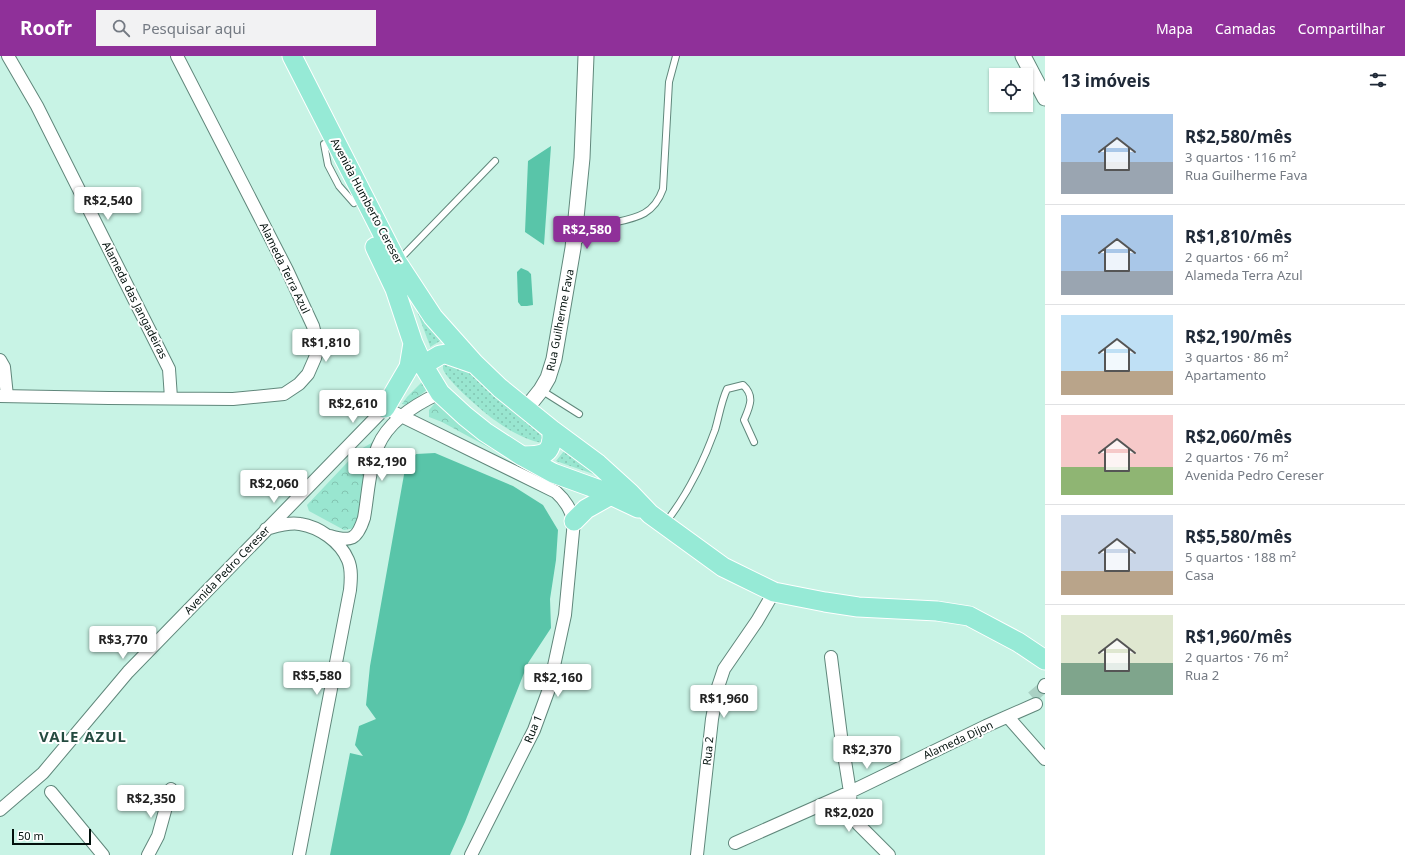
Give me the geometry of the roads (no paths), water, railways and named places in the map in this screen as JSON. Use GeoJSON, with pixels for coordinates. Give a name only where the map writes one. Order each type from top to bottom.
{"type":"FeatureCollection","features":[{"type":"Feature","properties":{"kind":"main road","name":"Avenida Humberto Cereser"},"geometry":{"type":"LineString","coordinates":[[278,56],[396,288],[413,343],[423,365],[440,393],[485,432],[522,456],[553,472],[600,490],[657,519],[723,567],[774,592],[858,607],[937,611],[969,616],[1018,642],[1045,660]]}},
{"type":"Feature","properties":{"kind":"main road","name":"Avenida Humberto Cereser"},"geometry":{"type":"LineString","coordinates":[[292,56],[397,262],[434,317],[474,363],[500,388],[552,430],[598,464],[630,492],[657,519]]}},
{"type":"Feature","properties":{"kind":"main road"},"geometry":{"type":"LineString","coordinates":[[394,412],[409,367],[413,343]]}},
{"type":"Feature","properties":{"kind":"main road"},"geometry":{"type":"LineString","coordinates":[[423,365],[440,355],[446,354],[474,363]]}},
{"type":"Feature","properties":{"kind":"main road"},"geometry":{"type":"LineString","coordinates":[[522,456],[538,456],[544,454],[548,450],[552,440],[552,430]]}},
{"type":"Feature","properties":{"kind":"main road"},"geometry":{"type":"LineString","coordinates":[[574,521],[586,509],[611,495]]}},
{"type":"Feature","properties":{"kind":"street","name":"Alameda das Jangadeiras"},"geometry":{"type":"LineString","coordinates":[[8,56],[37,106],[169,369],[171,398]]}},
{"type":"Feature","properties":{"kind":"street","name":"Alameda Terra Azul"},"geometry":{"type":"LineString","coordinates":[[3,396],[234,398],[284,394],[299,384],[308,374],[315,358],[318,346],[313,326],[287,270],[178,56]]}},
{"type":"Feature","properties":{"kind":"street","name":"Rua Guilherme Fava"},"geometry":{"type":"LineString","coordinates":[[524,408],[541,390],[548,378],[554,359],[573,248],[582,158],[586,56]]}},
{"type":"Feature","properties":{"kind":"street"},"geometry":{"type":"LineString","coordinates":[[1023,56],[1045,98]]}},
{"type":"Feature","properties":{"kind":"street"},"geometry":{"type":"LineString","coordinates":[[0,360],[4,367],[3,396]]}},
{"type":"Feature","properties":{"kind":"street","name":"Avenida Pedro Cereser"},"geometry":{"type":"LineString","coordinates":[[0,810],[43,774],[128,672],[298,496],[394,412],[423,365]]}},
{"type":"Feature","properties":{"kind":"street"},"geometry":{"type":"LineString","coordinates":[[394,412],[440,393]]}},
{"type":"Feature","properties":{"kind":"street"},"geometry":{"type":"LineString","coordinates":[[394,412],[556,492],[566,501],[574,521]]}},
{"type":"Feature","properties":{"kind":"street"},"geometry":{"type":"LineString","coordinates":[[266,529],[280,525],[299,524],[309,526],[328,536],[346,540],[357,534],[364,518],[378,445],[390,427],[394,412]]}},
{"type":"Feature","properties":{"kind":"street"},"geometry":{"type":"LineString","coordinates":[[298,496],[296,508],[299,524]]}},
{"type":"Feature","properties":{"kind":"street","name":"Rua 1"},"geometry":{"type":"LineString","coordinates":[[471,855],[534,730],[549,689],[565,615],[574,521]]}},
{"type":"Feature","properties":{"kind":"street"},"geometry":{"type":"LineString","coordinates":[[299,855],[351,579],[348,560],[343,551],[328,536]]}},
{"type":"Feature","properties":{"kind":"street","name":"Rua 2"},"geometry":{"type":"LineString","coordinates":[[697,855],[712,719],[718,687],[724,669],[757,621],[774,592]]}},
{"type":"Feature","properties":{"kind":"street"},"geometry":{"type":"LineString","coordinates":[[831,657],[850,792],[851,811],[858,824],[888,855]]}},
{"type":"Feature","properties":{"kind":"street"},"geometry":{"type":"LineString","coordinates":[[1034,701],[1012,715],[1045,759]]}},
{"type":"Feature","properties":{"kind":"street","name":"Alameda Dijon"},"geometry":{"type":"LineString","coordinates":[[735,843],[850,792],[1012,715]]}},
{"type":"Feature","properties":{"kind":"street"},"geometry":{"type":"LineString","coordinates":[[148,855],[158,836],[171,789]]}},
{"type":"Feature","properties":{"kind":"street"},"geometry":{"type":"LineString","coordinates":[[51,792],[103,855]]}},
{"type":"Feature","properties":{"kind":"lane"},"geometry":{"type":"LineString","coordinates":[[573,248],[584,235],[594,227],[642,216],[652,209],[659,200],[663,189],[669,82],[676,56]]}},
{"type":"Feature","properties":{"kind":"lane"},"geometry":{"type":"LineString","coordinates":[[397,262],[495,161]]}},
{"type":"Feature","properties":{"kind":"lane"},"geometry":{"type":"LineString","coordinates":[[657,519],[683,499],[715,430],[722,401],[727,389],[743,385],[748,390],[751,404],[744,420],[754,442]]}},
{"type":"Feature","properties":{"kind":"lane"},"geometry":{"type":"LineString","coordinates":[[541,390],[579,414]]}},
{"type":"Feature","properties":{"kind":"tunnel"},"geometry":{"type":"LineString","coordinates":[[1032,697],[1044,687]]}},
{"type":"Feature","properties":{"kind":"district","name":"VALE AZUL"},"geometry":{"type":"Point","coordinates":[83,737]}}]}
